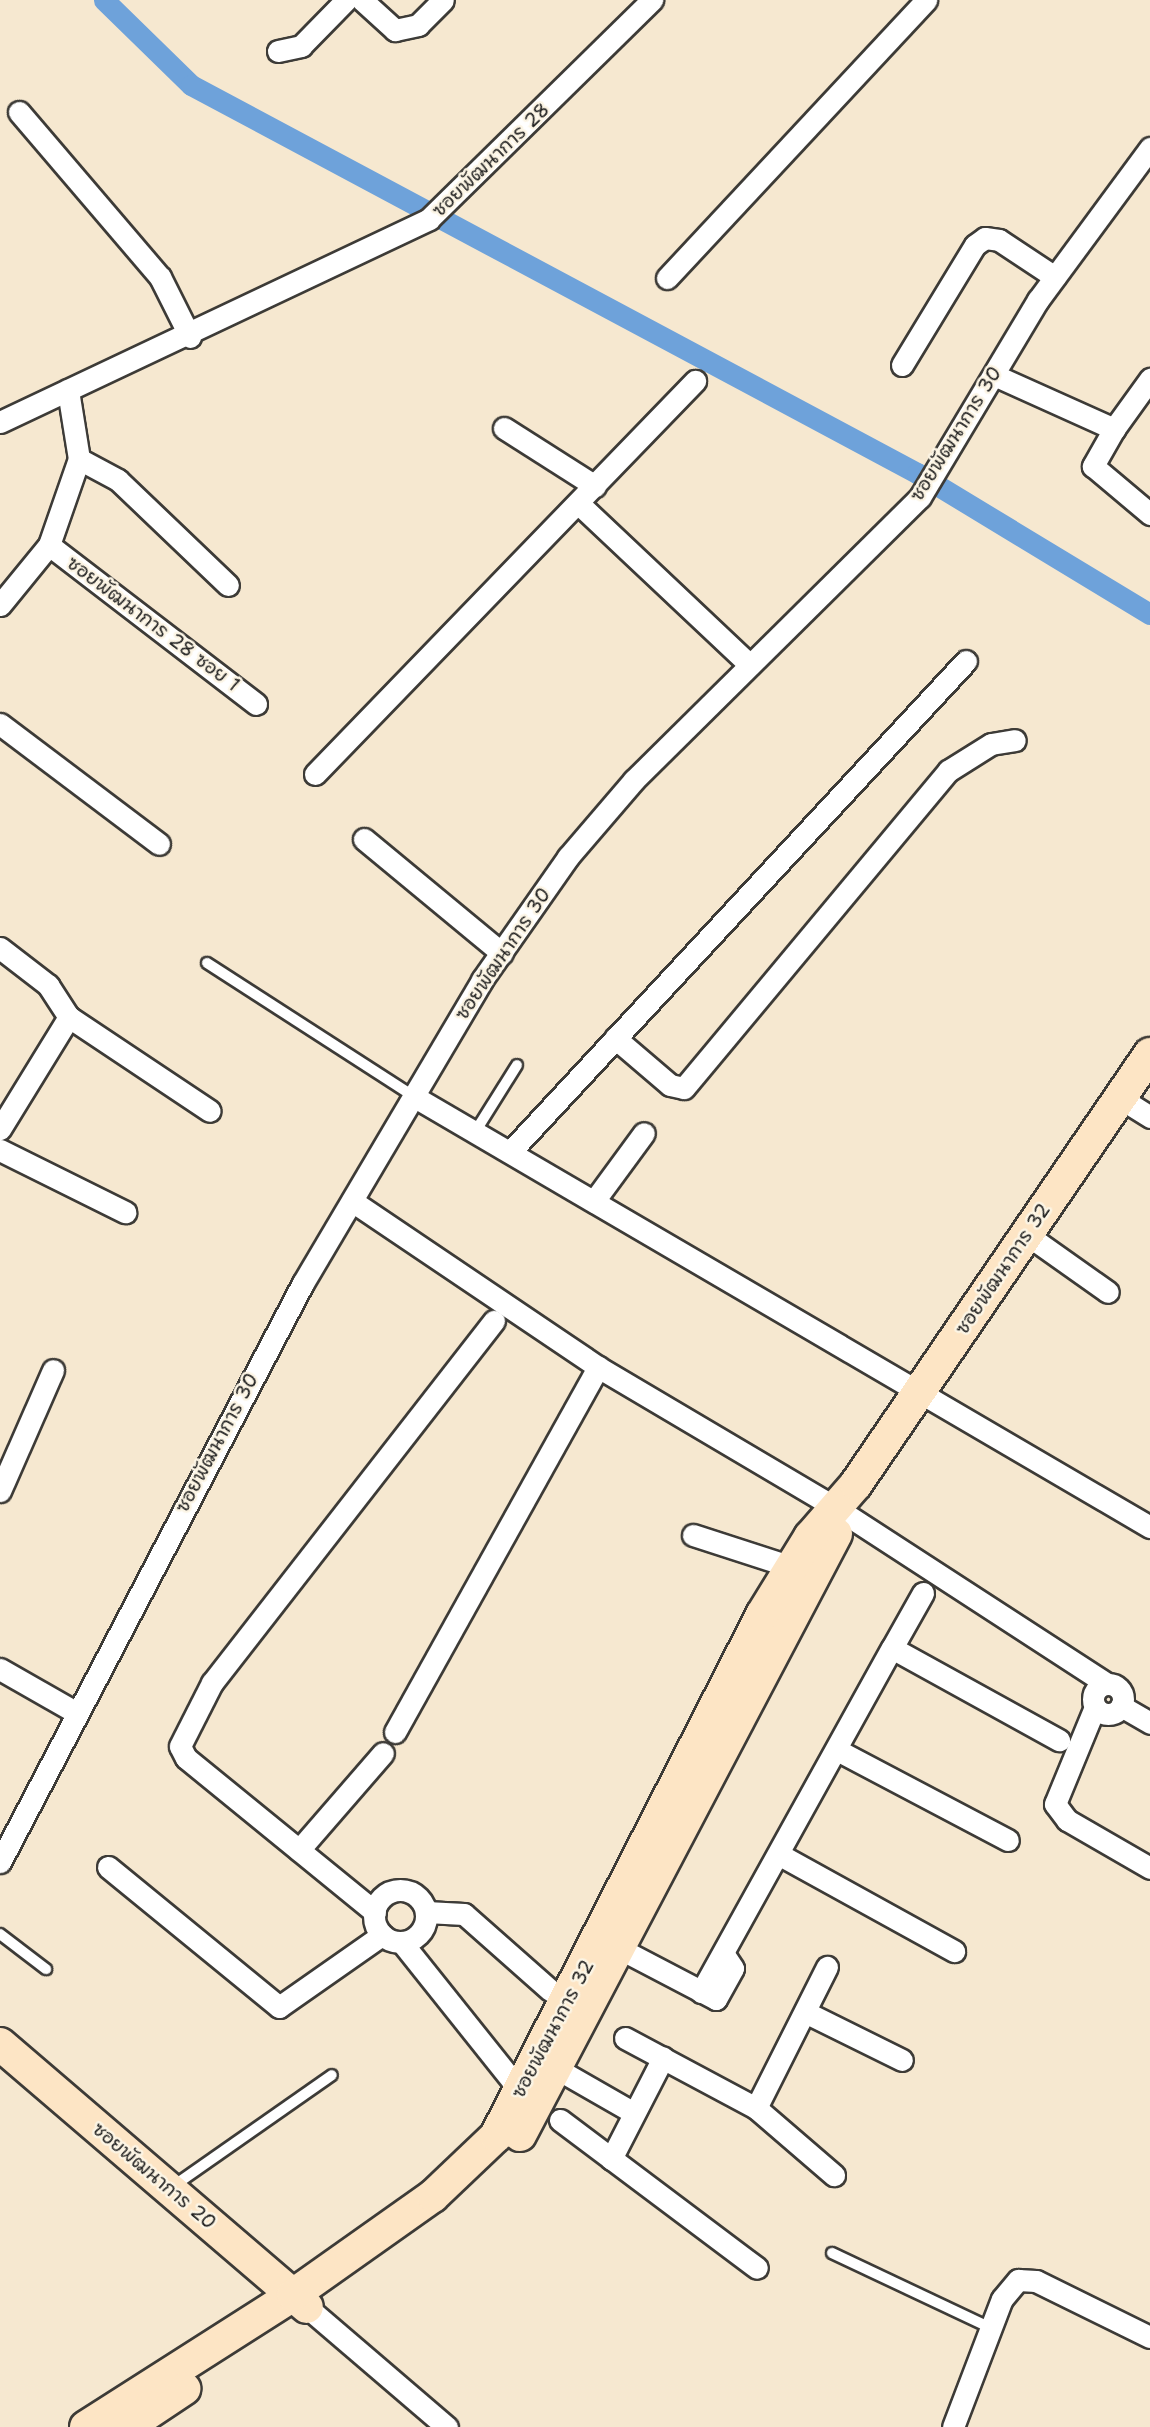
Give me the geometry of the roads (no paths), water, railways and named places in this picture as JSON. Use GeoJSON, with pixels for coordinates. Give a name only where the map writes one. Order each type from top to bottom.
{"type":"FeatureCollection","features":[{"type":"Feature","properties":{"kind":"street"},"geometry":{"type":"LineString","coordinates":[[278,51],[301,46],[346,0]]}},
{"type":"Feature","properties":{"kind":"street"},"geometry":{"type":"LineString","coordinates":[[362,0],[395,30],[418,25],[443,0]]}},
{"type":"Feature","properties":{"kind":"street","name":"ซอยพัฒนาการ 28"},"geometry":{"type":"LineString","coordinates":[[0,422],[190,337],[429,219],[458,196],[652,0]]}},
{"type":"Feature","properties":{"kind":"street"},"geometry":{"type":"LineString","coordinates":[[667,278],[926,0]]}},
{"type":"Feature","properties":{"kind":"street"},"geometry":{"type":"LineString","coordinates":[[19,112],[160,277],[190,337]]}},
{"type":"Feature","properties":{"kind":"street","name":"ซอยพัฒนาการ 30"},"geometry":{"type":"LineString","coordinates":[[0,1862],[303,1283],[413,1096],[502,953],[568,857],[634,780],[920,497],[1055,277],[1150,148]]}},
{"type":"Feature","properties":{"kind":"street"},"geometry":{"type":"LineString","coordinates":[[902,365],[975,245],[985,238],[999,240],[1055,277]]}},
{"type":"Feature","properties":{"kind":"street"},"geometry":{"type":"LineString","coordinates":[[994,375],[1114,429]]}},
{"type":"Feature","properties":{"kind":"street"},"geometry":{"type":"LineString","coordinates":[[1150,379],[1114,429],[1093,466],[1150,514]]}},
{"type":"Feature","properties":{"kind":"street"},"geometry":{"type":"LineString","coordinates":[[314,774],[695,381]]}},
{"type":"Feature","properties":{"kind":"street"},"geometry":{"type":"LineString","coordinates":[[0,605],[49,545],[79,459],[68,390]]}},
{"type":"Feature","properties":{"kind":"street"},"geometry":{"type":"LineString","coordinates":[[504,428],[596,486]]}},
{"type":"Feature","properties":{"kind":"street"},"geometry":{"type":"LineString","coordinates":[[79,459],[118,480],[228,585]]}},
{"type":"Feature","properties":{"kind":"street"},"geometry":{"type":"LineString","coordinates":[[578,503],[750,665]]}},
{"type":"Feature","properties":{"kind":"street","name":"ซอยพัฒนาการ 28 ซอย 1"},"geometry":{"type":"LineString","coordinates":[[49,545],[256,704]]}},
{"type":"Feature","properties":{"kind":"street"},"geometry":{"type":"LineString","coordinates":[[510,1152],[966,661]]}},
{"type":"Feature","properties":{"kind":"street"},"geometry":{"type":"LineString","coordinates":[[0,724],[159,844]]}},
{"type":"Feature","properties":{"kind":"street"},"geometry":{"type":"LineString","coordinates":[[615,1038],[670,1085],[684,1088],[948,771],[991,744],[1015,740]]}},
{"type":"Feature","properties":{"kind":"street"},"geometry":{"type":"LineString","coordinates":[[364,839],[502,953]]}},
{"type":"Feature","properties":{"kind":"street"},"geometry":{"type":"LineString","coordinates":[[0,948],[33,972],[69,1017],[210,1111]]}},
{"type":"Feature","properties":{"kind":"street"},"geometry":{"type":"LineString","coordinates":[[0,1129],[69,1017]]}},
{"type":"Feature","properties":{"kind":"street","name":"ซอยพัฒนาการ 32"},"geometry":{"type":"LineString","coordinates":[[724,1713],[856,1484],[1120,1098],[1146,1068]]}},
{"type":"Feature","properties":{"kind":"street"},"geometry":{"type":"LineString","coordinates":[[413,1096],[1150,1527]]}},
{"type":"Feature","properties":{"kind":"street"},"geometry":{"type":"LineString","coordinates":[[1120,1098],[1150,1116]]}},
{"type":"Feature","properties":{"kind":"street"},"geometry":{"type":"LineString","coordinates":[[594,1201],[645,1133]]}},
{"type":"Feature","properties":{"kind":"street"},"geometry":{"type":"LineString","coordinates":[[0,1150],[125,1212]]}},
{"type":"Feature","properties":{"kind":"street"},"geometry":{"type":"LineString","coordinates":[[352,1201],[598,1367],[840,1510],[1120,1691],[1121,1706]]}},
{"type":"Feature","properties":{"kind":"street"},"geometry":{"type":"LineString","coordinates":[[1026,1234],[1108,1292]]}},
{"type":"Feature","properties":{"kind":"street"},"geometry":{"type":"LineString","coordinates":[[494,1321],[187,1724],[180,1745],[186,1758],[375,1912],[382,1935],[402,1944],[521,2092]]}},
{"type":"Feature","properties":{"kind":"street"},"geometry":{"type":"LineString","coordinates":[[395,1732],[598,1367]]}},
{"type":"Feature","properties":{"kind":"street"},"geometry":{"type":"LineString","coordinates":[[0,1491],[53,1370]]}},
{"type":"Feature","properties":{"kind":"street","name":"ซอยพัฒนาการ 32"},"geometry":{"type":"LineString","coordinates":[[86,2427],[159,2393],[301,2301],[482,2179],[515,2142],[559,2070],[610,1944],[724,1713],[792,1567],[840,1510]]}},
{"type":"Feature","properties":{"kind":"street"},"geometry":{"type":"LineString","coordinates":[[693,1535],[792,1567]]}},
{"type":"Feature","properties":{"kind":"street"},"geometry":{"type":"LineString","coordinates":[[610,1944],[701,1992],[713,1962],[725,1956],[923,1593]]}},
{"type":"Feature","properties":{"kind":"street"},"geometry":{"type":"LineString","coordinates":[[892,1648],[1059,1740]]}},
{"type":"Feature","properties":{"kind":"street"},"geometry":{"type":"LineString","coordinates":[[0,1669],[77,1713]]}},
{"type":"Feature","properties":{"kind":"street"},"geometry":{"type":"LineString","coordinates":[[1107,1684],[1094,1693],[1095,1707],[1055,1804],[1067,1821],[1150,1868]]}},
{"type":"Feature","properties":{"kind":"street"},"geometry":{"type":"LineString","coordinates":[[1095,1707],[1109,1714],[1121,1706]]}},
{"type":"Feature","properties":{"kind":"street"},"geometry":{"type":"LineString","coordinates":[[1121,1706],[1150,1723]]}},
{"type":"Feature","properties":{"kind":"street"},"geometry":{"type":"LineString","coordinates":[[837,1750],[1008,1840]]}},
{"type":"Feature","properties":{"kind":"street"},"geometry":{"type":"LineString","coordinates":[[299,1850],[383,1753]]}},
{"type":"Feature","properties":{"kind":"street"},"geometry":{"type":"LineString","coordinates":[[780,1855],[954,1951]]}},
{"type":"Feature","properties":{"kind":"street"},"geometry":{"type":"LineString","coordinates":[[108,1867],[279,2007],[382,1935]]}},
{"type":"Feature","properties":{"kind":"street"},"geometry":{"type":"LineString","coordinates":[[375,1912],[385,1893],[400,1888],[415,1893],[426,1912],[420,1933],[402,1944]]}},
{"type":"Feature","properties":{"kind":"street"},"geometry":{"type":"LineString","coordinates":[[426,1912],[464,1914],[550,1990]]}},
{"type":"Feature","properties":{"kind":"street","name":"ซอยพัฒนาการ 32"},"geometry":{"type":"LineString","coordinates":[[301,2301],[476,2159],[521,2092],[610,1944]]}},
{"type":"Feature","properties":{"kind":"street"},"geometry":{"type":"LineString","coordinates":[[756,2109],[827,1967]]}},
{"type":"Feature","properties":{"kind":"street"},"geometry":{"type":"LineString","coordinates":[[805,2012],[902,2060]]}},
{"type":"Feature","properties":{"kind":"street"},"geometry":{"type":"LineString","coordinates":[[625,2038],[756,2109],[834,2175]]}},
{"type":"Feature","properties":{"kind":"street","name":"ซอยพัฒนาการ 20"},"geometry":{"type":"LineString","coordinates":[[0,2044],[301,2301]]}},
{"type":"Feature","properties":{"kind":"street"},"geometry":{"type":"LineString","coordinates":[[611,2159],[663,2058]]}},
{"type":"Feature","properties":{"kind":"street"},"geometry":{"type":"LineString","coordinates":[[559,2070],[634,2113]]}},
{"type":"Feature","properties":{"kind":"street"},"geometry":{"type":"LineString","coordinates":[[560,2120],[757,2268]]}},
{"type":"Feature","properties":{"kind":"street"},"geometry":{"type":"LineString","coordinates":[[953,2427],[991,2328],[1010,2287],[1025,2278],[1150,2337]]}},
{"type":"Feature","properties":{"kind":"street"},"geometry":{"type":"LineString","coordinates":[[301,2301],[447,2427]]}},
{"type":"Feature","properties":{"kind":"street","name":"ซอยพัฒนาการ 32"},"geometry":{"type":"LineString","coordinates":[[127,2427],[159,2393]]}},
{"type":"Feature","properties":{"kind":"lane"},"geometry":{"type":"LineString","coordinates":[[207,963],[413,1096]]}},
{"type":"Feature","properties":{"kind":"lane"},"geometry":{"type":"LineString","coordinates":[[475,1132],[517,1065]]}},
{"type":"Feature","properties":{"kind":"lane"},"geometry":{"type":"LineString","coordinates":[[0,1934],[46,1969]]}},
{"type":"Feature","properties":{"kind":"lane"},"geometry":{"type":"LineString","coordinates":[[170,2189],[332,2076]]}},
{"type":"Feature","properties":{"kind":"lane"},"geometry":{"type":"LineString","coordinates":[[832,2253],[991,2328]]}},
{"type":"Feature","properties":{"kind":"waterway"},"geometry":{"type":"LineString","coordinates":[[104,0],[191,85],[917,473],[1150,614]]}}]}
